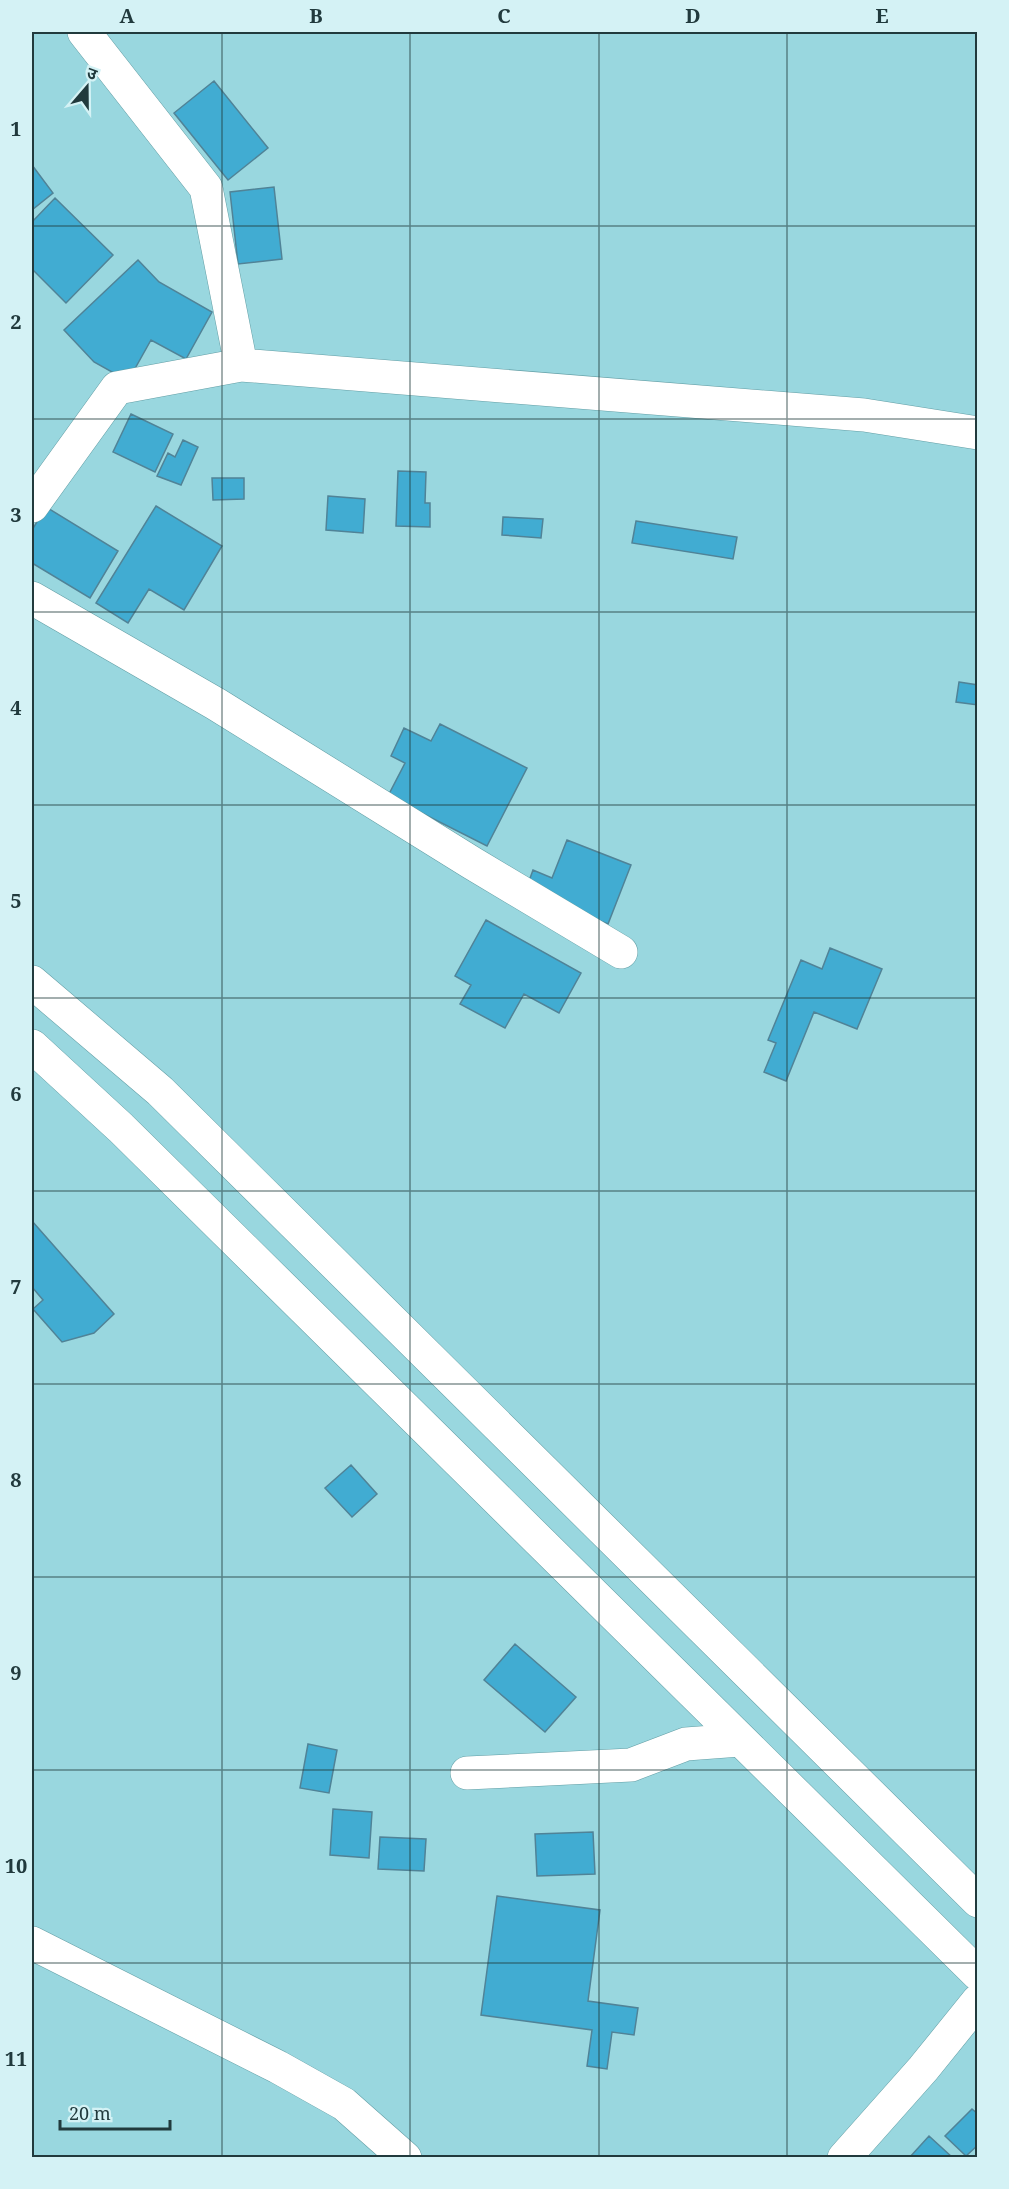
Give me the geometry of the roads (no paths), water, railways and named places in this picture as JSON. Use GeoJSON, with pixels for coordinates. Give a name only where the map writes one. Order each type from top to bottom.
{"type":"FeatureCollection","features":[{"type":"Feature","properties":{"kind":"street"},"geometry":{"type":"LineString","coordinates":[[84,32],[206,188],[241,365]]}},
{"type":"Feature","properties":{"kind":"street"},"geometry":{"type":"LineString","coordinates":[[32,506],[117,388],[241,365],[864,415],[978,433]]}},
{"type":"Feature","properties":{"kind":"street"},"geometry":{"type":"LineString","coordinates":[[32,598],[216,704],[471,863],[621,952]]}},
{"type":"Feature","properties":{"kind":"street"},"geometry":{"type":"LineString","coordinates":[[32,982],[160,1091],[978,1901]]}},
{"type":"Feature","properties":{"kind":"street"},"geometry":{"type":"LineString","coordinates":[[32,1046],[121,1128],[978,1974]]}},
{"type":"Feature","properties":{"kind":"street"},"geometry":{"type":"LineString","coordinates":[[467,1773],[631,1765],[686,1744],[740,1740]]}},
{"type":"Feature","properties":{"kind":"street"},"geometry":{"type":"LineString","coordinates":[[32,1943],[278,2067],[344,2104],[405,2157]]}},
{"type":"Feature","properties":{"kind":"street"},"geometry":{"type":"LineString","coordinates":[[844,2157],[923,2069],[978,2001]]}}]}
